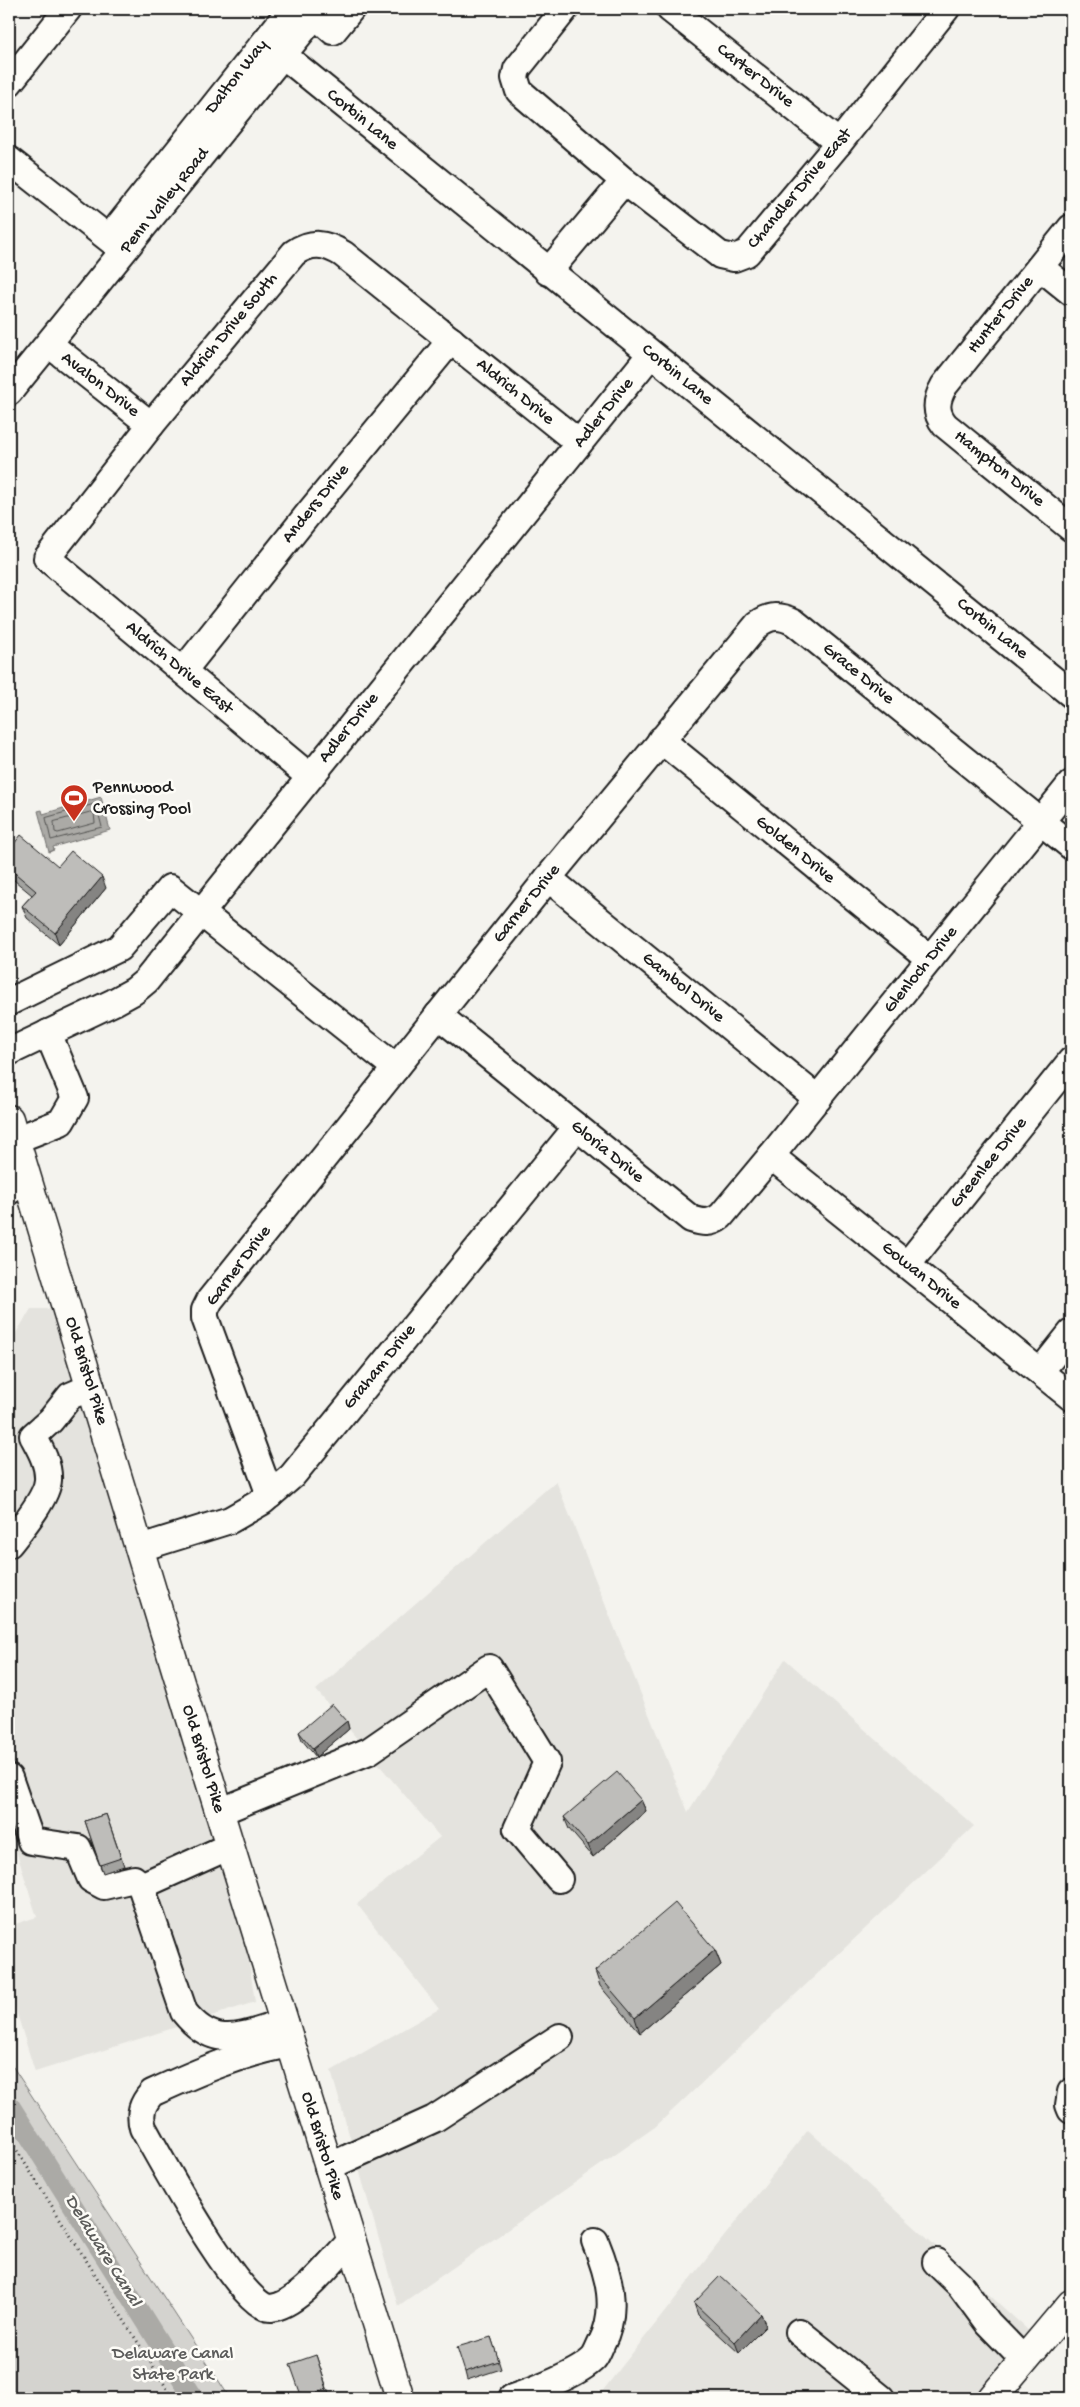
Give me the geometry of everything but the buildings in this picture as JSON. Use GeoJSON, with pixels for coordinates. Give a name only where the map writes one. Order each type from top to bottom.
{"type":"FeatureCollection","features":[{"type":"Feature","properties":{"kind":"main road","name":"Old Bristol Pike"},"geometry":{"type":"LineString","coordinates":[[12,1129],[18,1185],[91,1388],[219,1812],[400,2398]]}},
{"type":"Feature","properties":{"kind":"main road"},"geometry":{"type":"LineString","coordinates":[[992,2398],[1071,2304]]}},
{"type":"Feature","properties":{"kind":"street"},"geometry":{"type":"LineString","coordinates":[[9,83],[68,9]]}},
{"type":"Feature","properties":{"kind":"street"},"geometry":{"type":"LineString","coordinates":[[309,11],[333,31],[351,9]]}},
{"type":"Feature","properties":{"kind":"street","name":"Chandler Drive East"},"geometry":{"type":"LineString","coordinates":[[565,9],[520,64],[515,78],[519,91],[624,182],[720,255],[734,258],[747,252],[839,143],[944,9]]}},
{"type":"Feature","properties":{"kind":"street","name":"Carter Drive"},"geometry":{"type":"LineString","coordinates":[[670,9],[839,143]]}},
{"type":"Feature","properties":{"kind":"street","name":"Penn Valley Road"},"geometry":{"type":"LineString","coordinates":[[9,392],[49,344],[117,245],[283,56],[309,11]]}},
{"type":"Feature","properties":{"kind":"street","name":"Dalton Way"},"geometry":{"type":"LineString","coordinates":[[117,245],[309,11]]}},
{"type":"Feature","properties":{"kind":"street","name":"Corbin Lane"},"geometry":{"type":"LineString","coordinates":[[283,56],[1071,694]]}},
{"type":"Feature","properties":{"kind":"street"},"geometry":{"type":"LineString","coordinates":[[9,160],[117,245]]}},
{"type":"Feature","properties":{"kind":"street"},"geometry":{"type":"LineString","coordinates":[[548,272],[624,182]]}},
{"type":"Feature","properties":{"kind":"street","name":"Hunter Drive"},"geometry":{"type":"LineString","coordinates":[[936,404],[944,386],[1071,228]]}},
{"type":"Feature","properties":{"kind":"street","name":"Aldrich Drive South"},"geometry":{"type":"LineString","coordinates":[[48,558],[151,425],[294,253],[311,244],[330,246],[343,254],[451,340]]}},
{"type":"Feature","properties":{"kind":"street"},"geometry":{"type":"LineString","coordinates":[[1040,267],[1071,292]]}},
{"type":"Feature","properties":{"kind":"street","name":"Aldrich Drive"},"geometry":{"type":"LineString","coordinates":[[451,340],[579,443]]}},
{"type":"Feature","properties":{"kind":"street","name":"Anders Drive"},"geometry":{"type":"LineString","coordinates":[[183,671],[451,340]]}},
{"type":"Feature","properties":{"kind":"street","name":"Avalon Drive"},"geometry":{"type":"LineString","coordinates":[[49,344],[151,425]]}},
{"type":"Feature","properties":{"kind":"street","name":"Adler Drive"},"geometry":{"type":"LineString","coordinates":[[9,1052],[134,991],[146,981],[651,354]]}},
{"type":"Feature","properties":{"kind":"street","name":"Hampton Drive"},"geometry":{"type":"LineString","coordinates":[[936,404],[941,420],[945,425],[1071,528]]}},
{"type":"Feature","properties":{"kind":"street","name":"Aldrich Drive East"},"geometry":{"type":"LineString","coordinates":[[48,558],[310,777]]}},
{"type":"Feature","properties":{"kind":"street","name":"Grace Drive"},"geometry":{"type":"LineString","coordinates":[[661,740],[758,624],[767,618],[784,617],[794,622],[1071,846]]}},
{"type":"Feature","properties":{"kind":"street","name":"Garner Drive"},"geometry":{"type":"LineString","coordinates":[[270,1495],[205,1318],[205,1310],[210,1300],[661,740]]}},
{"type":"Feature","properties":{"kind":"street","name":"Golden Drive"},"geometry":{"type":"LineString","coordinates":[[661,740],[930,959]]}},
{"type":"Feature","properties":{"kind":"street","name":"Glenloch Drive"},"geometry":{"type":"LineString","coordinates":[[771,1156],[1071,784]]}},
{"type":"Feature","properties":{"kind":"street","name":"Gambol Drive"},"geometry":{"type":"LineString","coordinates":[[548,878],[818,1099]]}},
{"type":"Feature","properties":{"kind":"street"},"geometry":{"type":"LineString","coordinates":[[9,1002],[119,948],[170,888],[396,1068]]}},
{"type":"Feature","properties":{"kind":"street","name":"Gloria Drive"},"geometry":{"type":"LineString","coordinates":[[438,1015],[691,1219],[703,1223],[711,1222],[721,1216],[771,1156]]}},
{"type":"Feature","properties":{"kind":"street"},"geometry":{"type":"LineString","coordinates":[[12,1129],[61,1122],[75,1098],[48,1033]]}},
{"type":"Feature","properties":{"kind":"street","name":"Greenlee Drive"},"geometry":{"type":"LineString","coordinates":[[907,1265],[1071,1061]]}},
{"type":"Feature","properties":{"kind":"street","name":"Graham Drive"},"geometry":{"type":"LineString","coordinates":[[140,1548],[230,1520],[270,1495],[292,1476],[577,1127]]}},
{"type":"Feature","properties":{"kind":"street","name":"Gowan Drive"},"geometry":{"type":"LineString","coordinates":[[771,1156],[1071,1397]]}},
{"type":"Feature","properties":{"kind":"street"},"geometry":{"type":"LineString","coordinates":[[1040,1372],[1071,1334]]}},
{"type":"Feature","properties":{"kind":"street"},"geometry":{"type":"LineString","coordinates":[[9,1544],[30,1519],[48,1481],[44,1456],[33,1436],[51,1420],[70,1396],[91,1388]]}},
{"type":"Feature","properties":{"kind":"street"},"geometry":{"type":"LineString","coordinates":[[219,1812],[370,1751],[489,1668],[547,1762],[517,1829],[559,1879]]}},
{"type":"Feature","properties":{"kind":"street"},"geometry":{"type":"LineString","coordinates":[[9,1778],[31,1841],[78,1848],[91,1879],[104,1886],[134,1879],[141,1886],[184,2012],[195,2026],[215,2037],[288,2033]]}},
{"type":"Feature","properties":{"kind":"street"},"geometry":{"type":"LineString","coordinates":[[141,1886],[230,1846]]}},
{"type":"Feature","properties":{"kind":"street"},"geometry":{"type":"LineString","coordinates":[[288,2033],[260,2049],[231,2058],[152,2093],[145,2100],[141,2109],[142,2123],[181,2196],[220,2257],[258,2304],[269,2308],[288,2304],[351,2241]]}},
{"type":"Feature","properties":{"kind":"street"},"geometry":{"type":"LineString","coordinates":[[328,2167],[434,2119],[560,2037]]}},
{"type":"Feature","properties":{"kind":"street"},"geometry":{"type":"LineString","coordinates":[[1071,2092],[1071,2110]]}},
{"type":"Feature","properties":{"kind":"street"},"geometry":{"type":"LineString","coordinates":[[512,2398],[565,2377],[594,2358],[607,2332],[611,2300],[607,2271],[595,2241]]}},
{"type":"Feature","properties":{"kind":"street"},"geometry":{"type":"LineString","coordinates":[[936,2262],[960,2285],[988,2323],[1024,2360]]}},
{"type":"Feature","properties":{"kind":"street"},"geometry":{"type":"LineString","coordinates":[[798,2332],[881,2398]]}},
{"type":"Feature","properties":{"kind":"path"},"geometry":{"type":"LineString","coordinates":[[9,2138],[173,2398]]}},
{"type":"Feature","properties":{"kind":"shaded area"},"geometry":{"type":"Polygon","coordinates":[[[31,1309],[74,1309],[221,1775],[255,2002],[35,2072],[9,1988],[9,1926],[37,1917],[9,1828],[9,1344],[31,1309]]]}},
{"type":"Feature","properties":{"kind":"shaded area"},"geometry":{"type":"Polygon","coordinates":[[[556,1481],[688,1812],[785,1659],[974,1826],[655,2127],[398,2306],[331,2071],[439,2009],[357,1904],[440,1837],[316,1690],[556,1481]]]}},
{"type":"Feature","properties":{"kind":"shaded area"},"geometry":{"type":"Polygon","coordinates":[[[808,2130],[1029,2331],[973,2398],[597,2398],[808,2130]]]}},
{"type":"Feature","properties":{"kind":"green space","name":"Delaware Canal State Park"},"geometry":{"type":"Polygon","coordinates":[[[9,2061],[230,2398],[9,2398],[9,2061]]]}},
{"type":"Feature","properties":{"kind":"water","name":"Pennwood Crossing Pool"},"geometry":{"type":"Polygon","coordinates":[[[101,797],[110,830],[53,847],[54,850],[49,852],[38,811],[42,810],[43,814],[101,797]]]}},
{"type":"Feature","properties":{"kind":"waterway","name":"Delaware Canal"},"geometry":{"type":"LineString","coordinates":[[9,2104],[194,2398]]}},
{"type":"Feature","properties":{"kind":"place","name":"Pennwood Crossing Pool"},"geometry":{"type":"Point","coordinates":[74,822]}}]}
